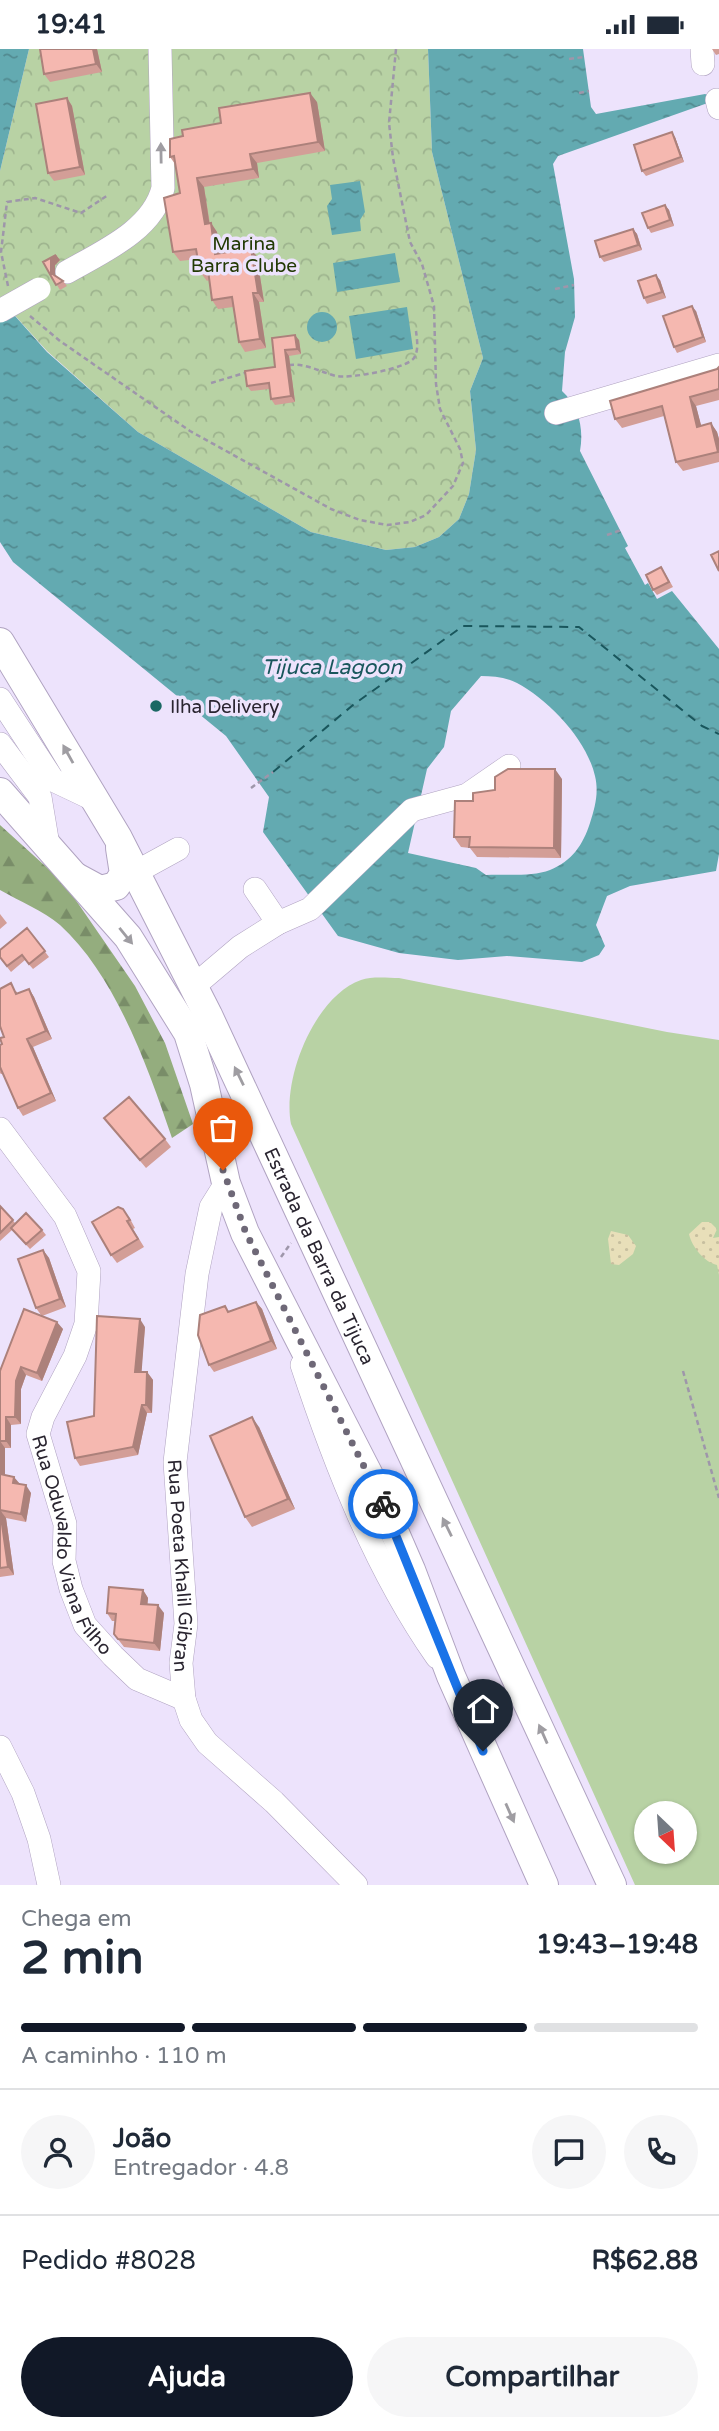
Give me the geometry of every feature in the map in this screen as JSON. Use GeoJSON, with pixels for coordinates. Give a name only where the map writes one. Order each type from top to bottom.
{"type":"FeatureCollection","features":[{"type":"Feature","properties":{"kind":"main road","name":"Estrada da Barra da Tijuca"},"geometry":{"type":"LineString","coordinates":[[0,642],[118,838],[194,986],[252,1104],[368,1362],[495,1627],[612,1885]]}},
{"type":"Feature","properties":{"kind":"main road"},"geometry":{"type":"LineString","coordinates":[[0,792],[128,937],[188,1033],[204,1084],[226,1184],[246,1233],[374,1485],[411,1570],[451,1676],[544,1885]]}},
{"type":"Feature","properties":{"kind":"main road"},"geometry":{"type":"LineString","coordinates":[[74,876],[100,890],[116,886],[124,874],[118,838]]}},
{"type":"Feature","properties":{"kind":"street"},"geometry":{"type":"LineString","coordinates":[[4,300],[53,280],[130,233],[148,218],[160,200],[163,188],[160,52]]}},
{"type":"Feature","properties":{"kind":"street"},"geometry":{"type":"LineString","coordinates":[[556,413],[719,365]]}},
{"type":"Feature","properties":{"kind":"street"},"geometry":{"type":"LineString","coordinates":[[0,699],[53,780],[93,799]]}},
{"type":"Feature","properties":{"kind":"street"},"geometry":{"type":"LineString","coordinates":[[0,744],[40,797],[48,845]]}},
{"type":"Feature","properties":{"kind":"street"},"geometry":{"type":"LineString","coordinates":[[194,986],[240,947],[278,923],[310,909],[416,807],[467,795],[509,766]]}},
{"type":"Feature","properties":{"kind":"street"},"geometry":{"type":"LineString","coordinates":[[136,873],[178,849]]}},
{"type":"Feature","properties":{"kind":"street"},"geometry":{"type":"LineString","coordinates":[[256,889],[278,923]]}},
{"type":"Feature","properties":{"kind":"street","name":"Rua Oduvaldo Viana Filho"},"geometry":{"type":"LineString","coordinates":[[0,1129],[65,1216],[89,1271],[86,1324],[75,1356],[43,1417],[38,1434],[65,1524],[64,1561],[71,1588],[85,1625],[113,1657],[137,1679],[184,1699]]}},
{"type":"Feature","properties":{"kind":"street","name":"Rua Poeta Khalil Gibran"},"geometry":{"type":"LineString","coordinates":[[226,1184],[211,1207],[197,1274],[175,1462],[186,1623],[181,1663],[184,1699],[191,1720],[206,1743],[274,1803],[356,1885]]}},
{"type":"Feature","properties":{"kind":"street"},"geometry":{"type":"LineString","coordinates":[[0,1747],[23,1793],[39,1839],[48,1885]]}},
{"type":"Feature","properties":{"kind":"path"},"geometry":{"type":"LineString","coordinates":[[25,312],[60,341],[190,431],[331,509],[360,520],[387,525],[410,522],[426,515],[453,486],[463,463],[460,449],[440,409],[431,288],[410,242],[393,158],[389,123],[396,49]]}},
{"type":"Feature","properties":{"kind":"path"},"geometry":{"type":"LineString","coordinates":[[569,59],[584,57]]}},
{"type":"Feature","properties":{"kind":"path"},"geometry":{"type":"LineString","coordinates":[[579,93],[589,92]]}},
{"type":"Feature","properties":{"kind":"path"},"geometry":{"type":"LineString","coordinates":[[4,300],[1,252],[7,202],[46,200],[81,213],[108,195]]}},
{"type":"Feature","properties":{"kind":"path"},"geometry":{"type":"LineString","coordinates":[[555,289],[574,285]]}},
{"type":"Feature","properties":{"kind":"path"},"geometry":{"type":"LineString","coordinates":[[287,366],[299,364],[340,377],[404,366],[414,358],[418,347],[416,331]]}},
{"type":"Feature","properties":{"kind":"path"},"geometry":{"type":"LineString","coordinates":[[211,383],[250,372]]}},
{"type":"Feature","properties":{"kind":"path"},"geometry":{"type":"LineString","coordinates":[[607,535],[621,530]]}},
{"type":"Feature","properties":{"kind":"path"},"geometry":{"type":"LineString","coordinates":[[251,788],[273,772]]}},
{"type":"Feature","properties":{"kind":"path"},"geometry":{"type":"LineString","coordinates":[[279,1260],[292,1241]]}},
{"type":"Feature","properties":{"kind":"path"},"geometry":{"type":"LineString","coordinates":[[683,1371],[719,1498]]}},
{"type":"Feature","properties":{"kind":"green space","name":"Marina Barra Clube"},"geometry":{"type":"Polygon","coordinates":[[[29,49],[428,49],[432,152],[483,358],[470,391],[476,450],[469,494],[459,519],[439,537],[415,547],[386,550],[311,532],[138,432],[47,351],[0,299],[0,171],[29,49]]]}},
{"type":"Feature","properties":{"kind":"green space"},"geometry":{"type":"Polygon","coordinates":[[[0,825],[64,883],[135,986],[165,1043],[193,1124],[172,1138],[141,1053],[114,996],[98,970],[80,946],[54,920],[0,890],[0,825]]]}},
{"type":"Feature","properties":{"kind":"green space"},"geometry":{"type":"Polygon","coordinates":[[[399,978],[719,1040],[719,1885],[635,1885],[291,1124],[292,1084],[297,1062],[316,1020],[344,989],[361,980],[399,978]]]}},
{"type":"Feature","properties":{"kind":"sand"},"geometry":{"type":"Polygon","coordinates":[[[702,1222],[710,1222],[717,1229],[713,1238],[719,1237],[719,1275],[717,1265],[699,1253],[689,1234],[702,1222]]]}},
{"type":"Feature","properties":{"kind":"sand"},"geometry":{"type":"Polygon","coordinates":[[[611,1231],[628,1235],[636,1246],[633,1254],[619,1265],[611,1264],[608,1239],[611,1231]]]}},
{"type":"Feature","properties":{"kind":"water"},"geometry":{"type":"Polygon","coordinates":[[[0,49],[29,49],[0,171],[0,49]]]}},
{"type":"Feature","properties":{"kind":"water","name":"Tijuca Lagoon"},"geometry":{"type":"Polygon","coordinates":[[[428,49],[583,49],[591,107],[596,114],[705,94],[719,99],[558,156],[553,164],[574,279],[575,317],[565,352],[562,391],[573,404],[579,418],[580,451],[645,585],[648,583],[657,599],[672,591],[719,649],[719,854],[716,871],[630,886],[607,896],[596,925],[605,946],[599,955],[582,962],[507,956],[458,960],[399,953],[338,936],[263,832],[269,797],[226,736],[13,562],[0,542],[0,299],[47,352],[138,432],[311,532],[386,550],[415,547],[439,537],[459,519],[469,494],[476,450],[470,391],[483,358],[432,152],[428,49]],[[481,676],[451,711],[444,747],[427,769],[408,853],[476,868],[486,875],[527,874],[550,870],[570,857],[587,831],[596,794],[591,762],[565,722],[542,700],[513,681],[481,676]]]}},
{"type":"Feature","properties":{"kind":"water"},"geometry":{"type":"Polygon","coordinates":[[[360,181],[365,212],[360,220],[361,231],[332,235],[327,206],[332,199],[330,185],[360,181]]]}},
{"type":"Feature","properties":{"kind":"water"},"geometry":{"type":"Polygon","coordinates":[[[395,253],[400,282],[337,292],[333,263],[395,253]]]}},
{"type":"Feature","properties":{"kind":"water"},"geometry":{"type":"Polygon","coordinates":[[[407,307],[413,349],[356,359],[349,316],[407,307]]]}},
{"type":"Feature","properties":{"kind":"water"},"geometry":{"type":"Polygon","coordinates":[[[322,312],[328,313],[336,321],[336,333],[328,341],[322,342],[316,341],[308,333],[307,327],[308,321],[316,313],[322,312]]]}},
{"type":"Feature","properties":{"kind":"building"},"geometry":{"type":"Polygon","coordinates":[[[40,49],[93,49],[96,64],[44,74],[40,49]]]}},
{"type":"Feature","properties":{"kind":"building"},"geometry":{"type":"Polygon","coordinates":[[[310,93],[318,142],[250,154],[253,169],[197,178],[205,224],[211,223],[215,254],[251,248],[258,293],[253,293],[260,339],[239,342],[232,297],[212,300],[208,270],[200,272],[196,249],[173,252],[164,198],[180,193],[174,156],[170,157],[170,139],[183,136],[182,130],[221,123],[219,108],[310,93]]]}},
{"type":"Feature","properties":{"kind":"building"},"geometry":{"type":"Polygon","coordinates":[[[67,98],[80,167],[48,173],[36,104],[67,98]]]}},
{"type":"Feature","properties":{"kind":"building"},"geometry":{"type":"Polygon","coordinates":[[[672,132],[681,157],[642,171],[634,145],[672,132]]]}},
{"type":"Feature","properties":{"kind":"building"},"geometry":{"type":"Polygon","coordinates":[[[665,205],[670,220],[648,228],[642,213],[665,205]]]}},
{"type":"Feature","properties":{"kind":"building"},"geometry":{"type":"Polygon","coordinates":[[[633,229],[638,245],[600,257],[595,241],[633,229]]]}},
{"type":"Feature","properties":{"kind":"building"},"geometry":{"type":"Polygon","coordinates":[[[56,255],[51,260],[51,273],[63,281],[56,285],[43,262],[56,255]]]}},
{"type":"Feature","properties":{"kind":"building"},"geometry":{"type":"Polygon","coordinates":[[[656,275],[662,292],[644,298],[638,281],[656,275]]]}},
{"type":"Feature","properties":{"kind":"building"},"geometry":{"type":"Polygon","coordinates":[[[692,306],[703,337],[674,347],[663,316],[692,306]]]}},
{"type":"Feature","properties":{"kind":"building"},"geometry":{"type":"Polygon","coordinates":[[[295,335],[297,349],[285,350],[291,396],[271,399],[269,383],[247,386],[245,371],[275,367],[272,338],[295,335]]]}},
{"type":"Feature","properties":{"kind":"building"},"geometry":{"type":"Polygon","coordinates":[[[719,367],[719,389],[690,397],[697,427],[711,423],[718,452],[676,462],[662,406],[615,419],[610,401],[719,367]]]}},
{"type":"Feature","properties":{"kind":"building"},"geometry":{"type":"Polygon","coordinates":[[[719,551],[719,571],[711,555],[719,551]]]}},
{"type":"Feature","properties":{"kind":"building"},"geometry":{"type":"Polygon","coordinates":[[[661,567],[669,582],[653,590],[646,575],[661,567]]]}},
{"type":"Feature","properties":{"kind":"building"},"geometry":{"type":"Polygon","coordinates":[[[508,769],[555,769],[554,848],[469,847],[470,837],[454,837],[455,801],[473,801],[473,793],[495,790],[495,777],[508,769]]]}},
{"type":"Feature","properties":{"kind":"building"},"geometry":{"type":"Polygon","coordinates":[[[27,928],[45,951],[29,964],[22,955],[7,966],[0,957],[0,950],[27,928]]]}},
{"type":"Feature","properties":{"kind":"building"},"geometry":{"type":"Polygon","coordinates":[[[11,983],[16,994],[29,989],[46,1031],[27,1039],[51,1093],[18,1108],[0,1067],[0,1038],[4,1037],[0,1026],[0,989],[11,983]]]}},
{"type":"Feature","properties":{"kind":"building"},"geometry":{"type":"Polygon","coordinates":[[[129,1097],[165,1139],[140,1160],[104,1118],[129,1097]]]}},
{"type":"Feature","properties":{"kind":"building"},"geometry":{"type":"Polygon","coordinates":[[[0,1206],[13,1220],[0,1233],[0,1206]]]}},
{"type":"Feature","properties":{"kind":"building"},"geometry":{"type":"Polygon","coordinates":[[[118,1207],[123,1209],[130,1220],[127,1221],[138,1239],[111,1255],[92,1222],[118,1207]]]}},
{"type":"Feature","properties":{"kind":"building"},"geometry":{"type":"Polygon","coordinates":[[[26,1213],[42,1230],[26,1244],[11,1228],[26,1213]]]}},
{"type":"Feature","properties":{"kind":"building"},"geometry":{"type":"Polygon","coordinates":[[[43,1250],[60,1299],[36,1308],[18,1259],[43,1250]]]}},
{"type":"Feature","properties":{"kind":"building"},"geometry":{"type":"Polygon","coordinates":[[[256,1302],[271,1341],[209,1365],[198,1335],[200,1315],[225,1306],[228,1312],[256,1302]]]}},
{"type":"Feature","properties":{"kind":"building"},"geometry":{"type":"Polygon","coordinates":[[[24,1309],[57,1322],[37,1373],[21,1367],[16,1381],[15,1417],[6,1417],[6,1441],[0,1441],[0,1371],[24,1309]]]}},
{"type":"Feature","properties":{"kind":"building"},"geometry":{"type":"Polygon","coordinates":[[[97,1316],[140,1319],[135,1372],[147,1372],[146,1405],[142,1405],[133,1447],[75,1458],[67,1422],[94,1416],[97,1316]]]}},
{"type":"Feature","properties":{"kind":"building"},"geometry":{"type":"Polygon","coordinates":[[[252,1417],[288,1499],[245,1517],[210,1436],[252,1417]]]}},
{"type":"Feature","properties":{"kind":"building"},"geometry":{"type":"Polygon","coordinates":[[[0,1474],[14,1477],[13,1483],[26,1485],[21,1514],[0,1510],[0,1474]]]}},
{"type":"Feature","properties":{"kind":"building"},"geometry":{"type":"Polygon","coordinates":[[[0,1510],[8,1567],[0,1568],[0,1510]]]}},
{"type":"Feature","properties":{"kind":"building"},"geometry":{"type":"Polygon","coordinates":[[[109,1587],[143,1590],[141,1604],[158,1605],[154,1643],[118,1639],[114,1634],[116,1614],[107,1613],[109,1587]]]}},
{"type":"Feature","properties":{"kind":"ferry route"},"geometry":{"type":"LineString","coordinates":[[273,772],[353,705],[463,626],[579,627],[702,726],[719,734]]}},
{"type":"Feature","properties":{"kind":"way so far"},"geometry":{"type":"LineString","coordinates":[[223,1170],[246,1233],[383,1504]]}},
{"type":"Feature","properties":{"kind":"place","name":"Ilha Delivery"},"geometry":{"type":"Point","coordinates":[156,706]}},
{"type":"Feature","properties":{"kind":"route"},"geometry":{"type":"LineString","coordinates":[[383,1504],[483,1751]]}}]}
